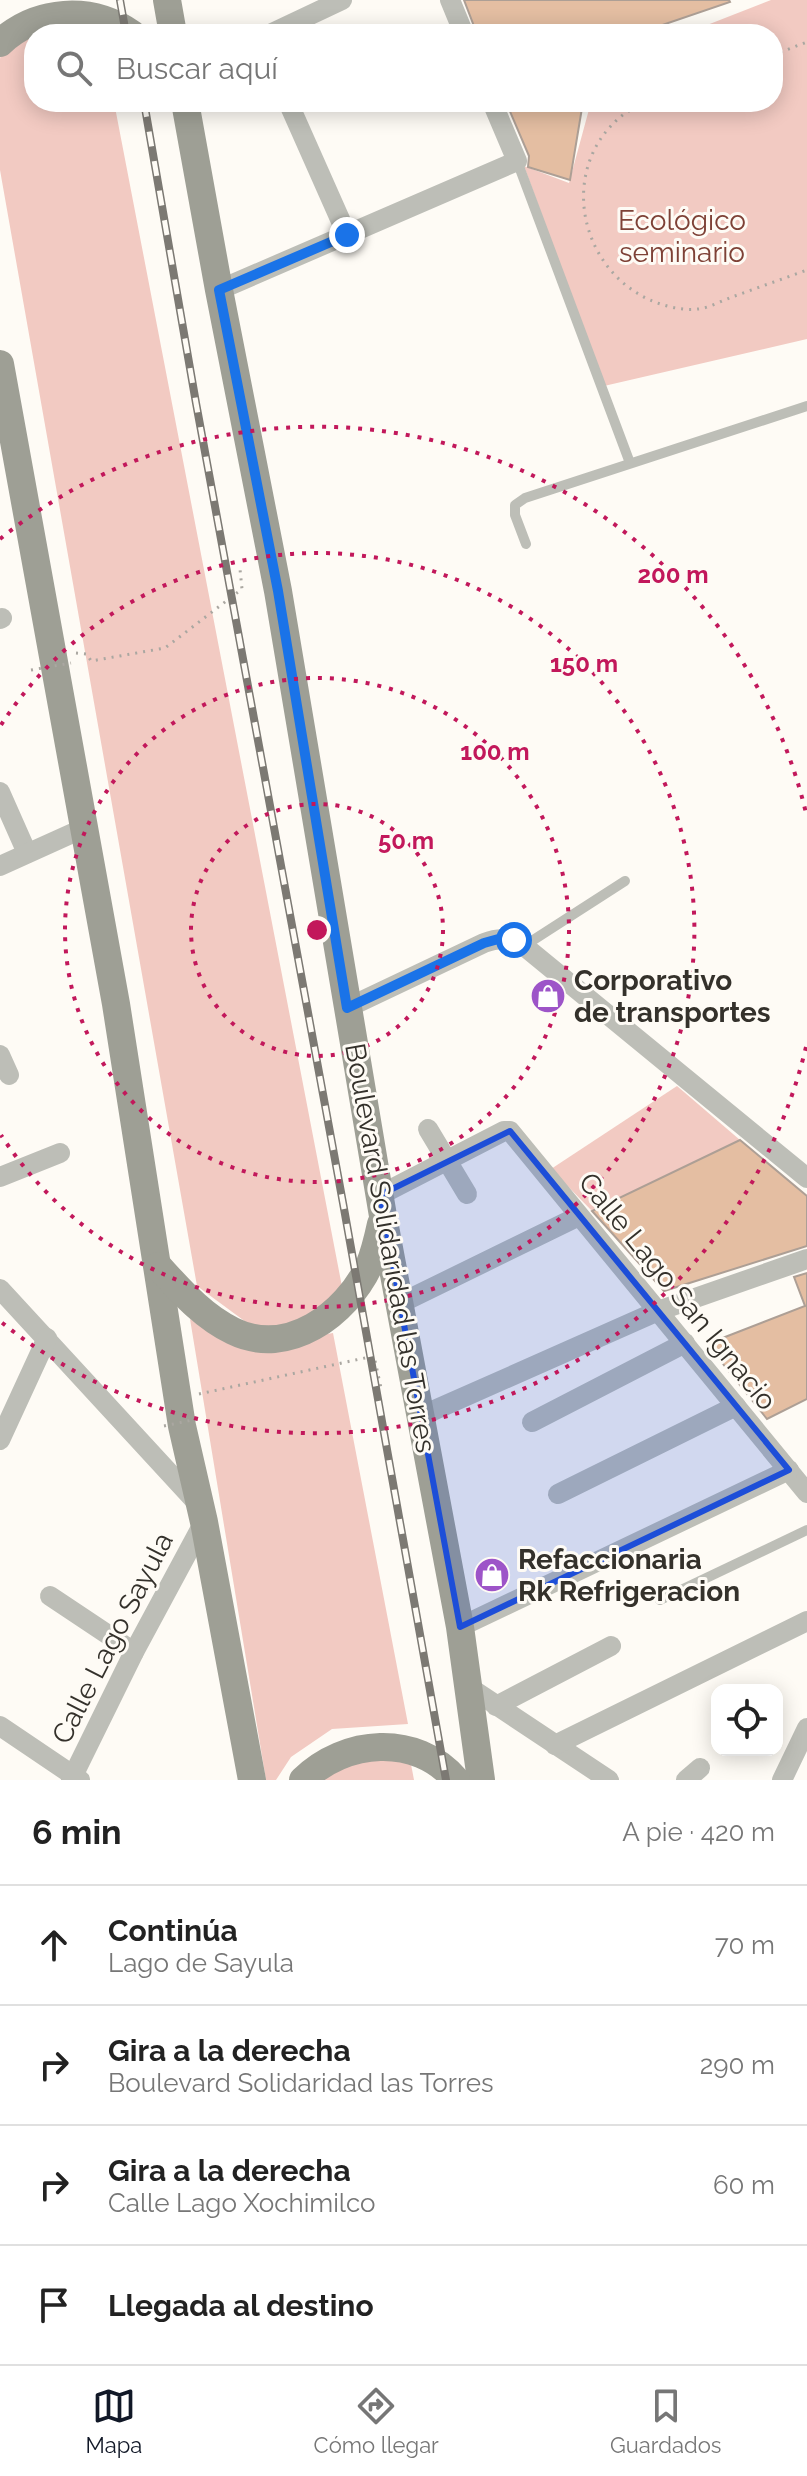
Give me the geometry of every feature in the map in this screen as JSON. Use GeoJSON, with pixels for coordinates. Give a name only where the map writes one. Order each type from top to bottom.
{"type":"FeatureCollection","features":[{"type":"Feature","properties":{"kind":"main road"},"geometry":{"type":"LineString","coordinates":[[167,0],[171,24]]}},
{"type":"Feature","properties":{"kind":"main road"},"geometry":{"type":"LineString","coordinates":[[28,24],[53,15],[83,15],[115,24]]}},
{"type":"Feature","properties":{"kind":"main road"},"geometry":{"type":"LineString","coordinates":[[0,43],[24,26]]}},
{"type":"Feature","properties":{"kind":"main road","name":"Boulevard Solidaridad las Torres"},"geometry":{"type":"LineString","coordinates":[[186,112],[278,591],[347,1008],[460,1627],[481,1780]]}},
{"type":"Feature","properties":{"kind":"main road"},"geometry":{"type":"LineString","coordinates":[[0,364],[3,401],[119,1019],[182,1426],[202,1514],[252,1780]]}},
{"type":"Feature","properties":{"kind":"main road"},"geometry":{"type":"LineString","coordinates":[[158,1266],[194,1304],[233,1331],[263,1339],[295,1335],[322,1321],[353,1291],[370,1263],[382,1206]]}},
{"type":"Feature","properties":{"kind":"main road"},"geometry":{"type":"LineString","coordinates":[[303,1780],[340,1755],[376,1747],[401,1748],[431,1758],[456,1780]]}},
{"type":"Feature","properties":{"kind":"street"},"geometry":{"type":"LineString","coordinates":[[283,24],[303,8],[342,0]]}},
{"type":"Feature","properties":{"kind":"street"},"geometry":{"type":"LineString","coordinates":[[450,0],[460,24]]}},
{"type":"Feature","properties":{"kind":"street"},"geometry":{"type":"LineString","coordinates":[[292,112],[347,235]]}},
{"type":"Feature","properties":{"kind":"street"},"geometry":{"type":"LineString","coordinates":[[219,290],[517,161],[496,112]]}},
{"type":"Feature","properties":{"kind":"street"},"geometry":{"type":"LineString","coordinates":[[0,792],[27,853]]}},
{"type":"Feature","properties":{"kind":"street"},"geometry":{"type":"LineString","coordinates":[[0,866],[84,828]]}},
{"type":"Feature","properties":{"kind":"street"},"geometry":{"type":"LineString","coordinates":[[347,1008],[493,939],[508,939],[524,946],[807,1178]]}},
{"type":"Feature","properties":{"kind":"street"},"geometry":{"type":"LineString","coordinates":[[0,1055],[9,1075]]}},
{"type":"Feature","properties":{"kind":"street"},"geometry":{"type":"LineString","coordinates":[[428,1129],[467,1194]]}},
{"type":"Feature","properties":{"kind":"street","name":"Calle Lago San Ignacio"},"geometry":{"type":"LineString","coordinates":[[447,1160],[504,1131],[512,1132],[807,1493]]}},
{"type":"Feature","properties":{"kind":"street"},"geometry":{"type":"LineString","coordinates":[[0,1177],[60,1153]]}},
{"type":"Feature","properties":{"kind":"street"},"geometry":{"type":"LineString","coordinates":[[382,1206],[447,1160]]}},
{"type":"Feature","properties":{"kind":"street"},"geometry":{"type":"LineString","coordinates":[[401,1303],[579,1216]]}},
{"type":"Feature","properties":{"kind":"street"},"geometry":{"type":"LineString","coordinates":[[421,1416],[658,1311],[807,1259]]}},
{"type":"Feature","properties":{"kind":"street"},"geometry":{"type":"LineString","coordinates":[[0,1289],[202,1514]]}},
{"type":"Feature","properties":{"kind":"street"},"geometry":{"type":"LineString","coordinates":[[0,1440],[47,1338]]}},
{"type":"Feature","properties":{"kind":"street"},"geometry":{"type":"LineString","coordinates":[[532,1422],[685,1343]]}},
{"type":"Feature","properties":{"kind":"street"},"geometry":{"type":"LineString","coordinates":[[558,1494],[736,1406]]}},
{"type":"Feature","properties":{"kind":"street"},"geometry":{"type":"LineString","coordinates":[[460,1627],[789,1470]]}},
{"type":"Feature","properties":{"kind":"street","name":"Calle Lago Sayula"},"geometry":{"type":"LineString","coordinates":[[75,1779],[202,1514]]}},
{"type":"Feature","properties":{"kind":"street"},"geometry":{"type":"LineString","coordinates":[[50,1596],[134,1652]]}},
{"type":"Feature","properties":{"kind":"street"},"geometry":{"type":"LineString","coordinates":[[555,1745],[807,1621]]}},
{"type":"Feature","properties":{"kind":"street"},"geometry":{"type":"LineString","coordinates":[[496,1706],[611,1646]]}},
{"type":"Feature","properties":{"kind":"street"},"geometry":{"type":"LineString","coordinates":[[469,1687],[609,1780]]}},
{"type":"Feature","properties":{"kind":"street"},"geometry":{"type":"LineString","coordinates":[[0,1726],[75,1779]]}},
{"type":"Feature","properties":{"kind":"street"},"geometry":{"type":"LineString","coordinates":[[782,1780],[807,1728]]}},
{"type":"Feature","properties":{"kind":"lane"},"geometry":{"type":"LineString","coordinates":[[517,161],[630,463]]}},
{"type":"Feature","properties":{"kind":"lane"},"geometry":{"type":"LineString","coordinates":[[526,544],[515,515],[515,505],[525,498],[807,406]]}},
{"type":"Feature","properties":{"kind":"lane"},"geometry":{"type":"LineString","coordinates":[[524,946],[625,881]]}},
{"type":"Feature","properties":{"kind":"lane"},"geometry":{"type":"LineString","coordinates":[[660,1600],[807,1530]]}},
{"type":"Feature","properties":{"kind":"path"},"geometry":{"type":"LineString","coordinates":[[783,51],[807,42]]}},
{"type":"Feature","properties":{"kind":"path"},"geometry":{"type":"LineString","coordinates":[[627,112],[598,144],[589,163],[584,185],[584,216],[593,245],[607,268],[631,290],[660,304],[699,309],[807,270]]}},
{"type":"Feature","properties":{"kind":"path"},"geometry":{"type":"LineString","coordinates":[[31,670],[71,663],[73,656],[79,652],[87,654],[91,661],[165,648],[242,589],[240,569]]}},
{"type":"Feature","properties":{"kind":"path"},"geometry":{"type":"LineString","coordinates":[[192,1396],[374,1356],[381,1388]]}},
{"type":"Feature","properties":{"kind":"path"},"geometry":{"type":"LineString","coordinates":[[164,1426],[197,1419]]}},
{"type":"Feature","properties":{"kind":"highlighted area"},"geometry":{"type":"Polygon","coordinates":[[[510,1131],[789,1470],[460,1627],[380,1195],[510,1131]]]}},
{"type":"Feature","properties":{"kind":"green space","name":"Ecológico seminario"},"geometry":{"type":"Polygon","coordinates":[[[771,0],[807,0],[807,339],[604,386],[524,166],[569,183],[588,112],[783,112],[783,24],[710,24],[771,0]]]}},
{"type":"Feature","properties":{"kind":"green space"},"geometry":{"type":"Polygon","coordinates":[[[54,16],[73,24],[38,24],[54,16]]]}},
{"type":"Feature","properties":{"kind":"green space"},"geometry":{"type":"Polygon","coordinates":[[[24,31],[24,112],[116,112],[344,1297],[333,1309],[262,1334],[197,1286],[0,170],[0,59],[3,42],[24,31]]]}},
{"type":"Feature","properties":{"kind":"green space"},"geometry":{"type":"Polygon","coordinates":[[[677,1086],[740,1140],[592,1211],[551,1169],[677,1086]]]}},
{"type":"Feature","properties":{"kind":"green space"},"geometry":{"type":"Polygon","coordinates":[[[190,1319],[244,1349],[333,1333],[408,1724],[332,1729],[291,1757],[276,1780],[266,1780],[190,1319]]]}},
{"type":"Feature","properties":{"kind":"green space"},"geometry":{"type":"Polygon","coordinates":[[[357,1755],[410,1759],[414,1780],[312,1780],[357,1755]]]}},
{"type":"Feature","properties":{"kind":"building"},"geometry":{"type":"Polygon","coordinates":[[[464,0],[730,2],[665,24],[473,24],[464,0]]]}},
{"type":"Feature","properties":{"kind":"building"},"geometry":{"type":"Polygon","coordinates":[[[510,112],[581,112],[570,180],[528,167],[529,156],[510,112]]]}},
{"type":"Feature","properties":{"kind":"building"},"geometry":{"type":"Polygon","coordinates":[[[740,1140],[807,1196],[807,1246],[664,1291],[592,1211],[740,1140]]]}},
{"type":"Feature","properties":{"kind":"building"},"geometry":{"type":"Polygon","coordinates":[[[807,1273],[807,1399],[767,1419],[707,1344],[805,1306],[794,1277],[807,1273]]]}},
{"type":"Feature","properties":{"kind":"railway"},"geometry":{"type":"LineString","coordinates":[[120,0],[124,24]]}},
{"type":"Feature","properties":{"kind":"railway"},"geometry":{"type":"LineString","coordinates":[[146,112],[446,1780]]}},
{"type":"Feature","properties":{"kind":"place","name":"Corporativo de transportes"},"geometry":{"type":"Point","coordinates":[548,996]}},
{"type":"Feature","properties":{"kind":"place","name":"Refaccionaria Rk Refrigeracion"},"geometry":{"type":"Point","coordinates":[492,1575]}},
{"type":"Feature","properties":{"kind":"route"},"geometry":{"type":"LineString","coordinates":[[347,235],[219,290],[278,591],[347,1008],[493,939],[514,940]]}}]}
